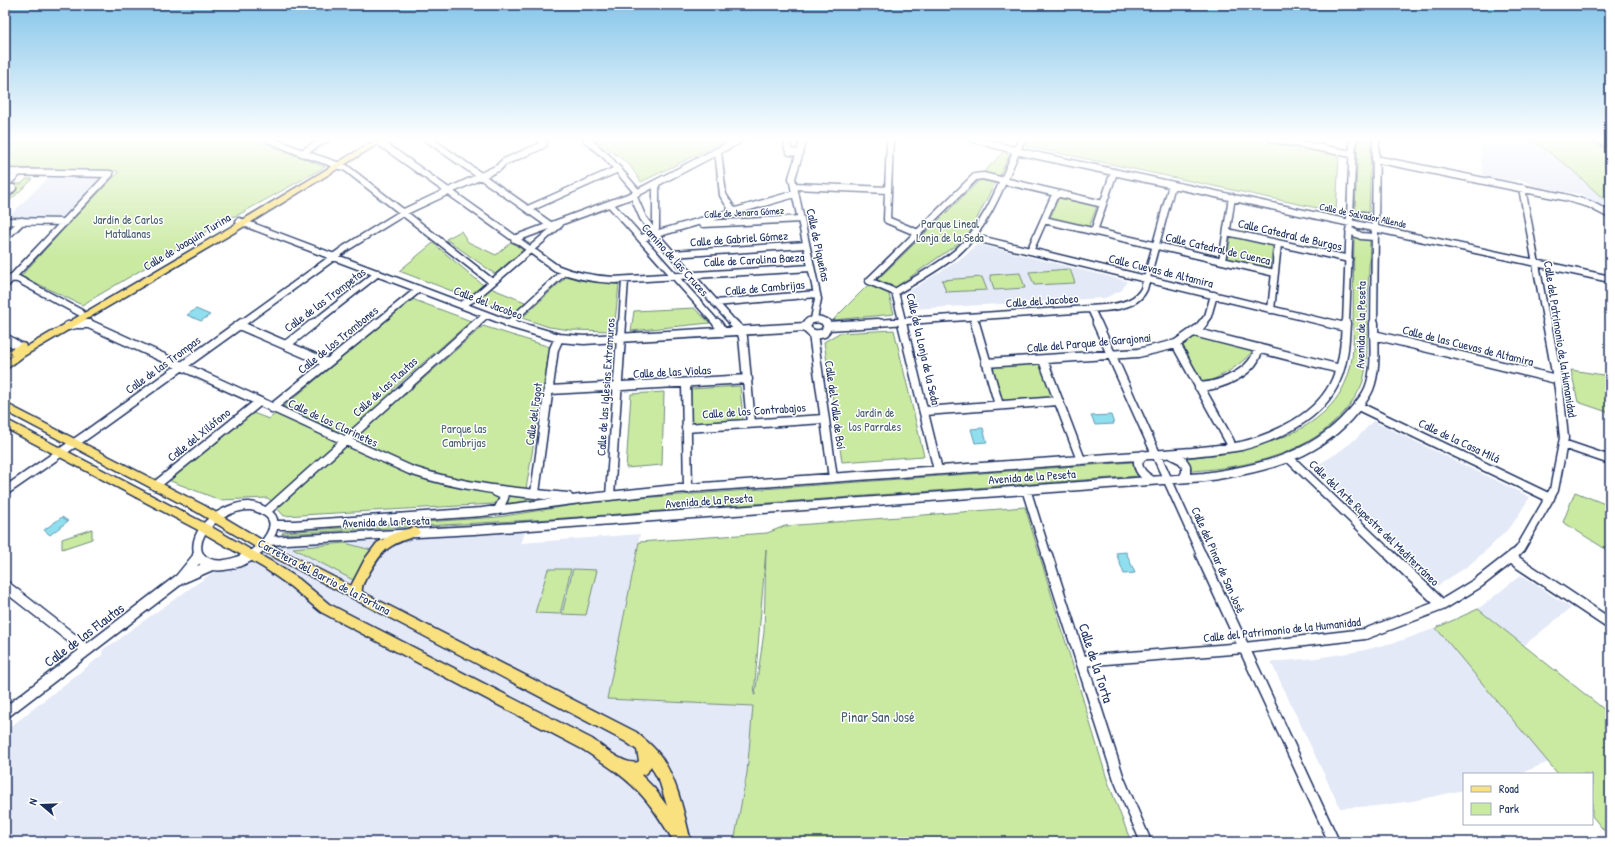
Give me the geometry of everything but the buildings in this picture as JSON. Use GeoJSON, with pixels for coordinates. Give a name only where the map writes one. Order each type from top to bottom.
{"type":"FeatureCollection","features":[{"type":"Feature","properties":{"kind":"main road","name":"Calle de Joaquín Turina"},"geometry":{"type":"LineString","coordinates":[[5,367],[21,354],[315,179]]}},
{"type":"Feature","properties":{"kind":"main road","name":"Calle de Joaquín Turina"},"geometry":{"type":"LineString","coordinates":[[5,356],[241,222]]}},
{"type":"Feature","properties":{"kind":"main road","name":"Carretera del Barrio de la Fortuna"},"geometry":{"type":"LineString","coordinates":[[5,407],[265,543],[357,594],[631,737],[642,746],[657,763],[674,804],[683,842]]}},
{"type":"Feature","properties":{"kind":"main road","name":"Carretera del Barrio de la Fortuna"},"geometry":{"type":"LineString","coordinates":[[5,423],[204,528],[283,574],[325,608],[587,744],[617,763],[632,775],[656,801],[683,842]]}},
{"type":"Feature","properties":{"kind":"main road"},"geometry":{"type":"LineString","coordinates":[[357,594],[357,584],[379,548],[384,543],[392,539],[414,532]]}},
{"type":"Feature","properties":{"kind":"main road","name":"Carretera del Barrio de la Fortuna"},"geometry":{"type":"LineString","coordinates":[[617,763],[634,770],[642,768],[646,762],[642,746]]}},
{"type":"Feature","properties":{"kind":"street"},"geometry":{"type":"LineString","coordinates":[[5,285],[8,278],[107,179]]}},
{"type":"Feature","properties":{"kind":"street"},"geometry":{"type":"LineString","coordinates":[[360,179],[492,282]]}},
{"type":"Feature","properties":{"kind":"street","name":"Calle de Carolina Baeza"},"geometry":{"type":"LineString","coordinates":[[430,179],[556,268],[564,272],[592,279],[625,280],[811,268]]}},
{"type":"Feature","properties":{"kind":"street","name":"Calle de las Trompas"},"geometry":{"type":"LineString","coordinates":[[5,491],[182,367],[334,256],[404,212],[474,179]]}},
{"type":"Feature","properties":{"kind":"street"},"geometry":{"type":"LineString","coordinates":[[484,179],[550,225]]}},
{"type":"Feature","properties":{"kind":"street"},"geometry":{"type":"LineString","coordinates":[[528,209],[597,179]]}},
{"type":"Feature","properties":{"kind":"street","name":"Camino de las Cruces"},"geometry":{"type":"LineString","coordinates":[[625,179],[636,194],[638,211],[672,254],[692,275],[695,281],[741,331]]}},
{"type":"Feature","properties":{"kind":"street"},"geometry":{"type":"LineString","coordinates":[[514,239],[636,194],[664,179]]}},
{"type":"Feature","properties":{"kind":"street"},"geometry":{"type":"LineString","coordinates":[[722,179],[724,195],[734,212]]}},
{"type":"Feature","properties":{"kind":"street","name":"Calle de Piqueñas"},"geometry":{"type":"LineString","coordinates":[[793,179],[817,294],[818,302],[814,319]]}},
{"type":"Feature","properties":{"kind":"street"},"geometry":{"type":"LineString","coordinates":[[888,179],[887,220],[918,233]]}},
{"type":"Feature","properties":{"kind":"street"},"geometry":{"type":"LineString","coordinates":[[895,292],[869,281],[973,179]]}},
{"type":"Feature","properties":{"kind":"street"},"geometry":{"type":"LineString","coordinates":[[993,179],[1103,204]]}},
{"type":"Feature","properties":{"kind":"street"},"geometry":{"type":"LineString","coordinates":[[1094,231],[1112,179]]}},
{"type":"Feature","properties":{"kind":"street","name":"Calle de Salvador Allende"},"geometry":{"type":"LineString","coordinates":[[1143,179],[1610,279]]}},
{"type":"Feature","properties":{"kind":"street","name":"Avenida de la Peseta"},"geometry":{"type":"LineString","coordinates":[[274,525],[299,525],[498,510],[580,499],[688,489],[1169,454],[1246,444],[1271,435],[1297,422],[1319,404],[1329,393],[1335,382],[1344,351],[1349,259],[1351,179]]}},
{"type":"Feature","properties":{"kind":"street","name":"Avenida de la Peseta"},"geometry":{"type":"LineString","coordinates":[[265,543],[414,532],[467,531],[612,521],[1228,475],[1253,470],[1288,458],[1312,447],[1334,433],[1348,420],[1368,392],[1372,379],[1374,362],[1376,179]]}},
{"type":"Feature","properties":{"kind":"street"},"geometry":{"type":"LineString","coordinates":[[1474,179],[1576,200],[1610,215]]}},
{"type":"Feature","properties":{"kind":"street","name":"Calle de la Lonja de la Seda"},"geometry":{"type":"LineString","coordinates":[[938,470],[925,410],[895,292],[957,252],[972,237],[1002,181]]}},
{"type":"Feature","properties":{"kind":"street","name":"Camino de las Cruces"},"geometry":{"type":"LineString","coordinates":[[654,232],[656,228],[656,183]]}},
{"type":"Feature","properties":{"kind":"street","name":"Calle del Jacobeo"},"geometry":{"type":"LineString","coordinates":[[828,326],[1091,309],[1119,306],[1134,300],[1141,293],[1146,279],[1172,185]]}},
{"type":"Feature","properties":{"kind":"street"},"geometry":{"type":"LineString","coordinates":[[794,186],[888,190]]}},
{"type":"Feature","properties":{"kind":"street"},"geometry":{"type":"LineString","coordinates":[[5,188],[13,188],[5,196]]}},
{"type":"Feature","properties":{"kind":"street","name":"Calle del Patrimonio de la Humanidad"},"geometry":{"type":"LineString","coordinates":[[1081,661],[1244,648],[1365,634],[1442,605],[1478,583],[1511,558],[1520,549],[1554,490],[1563,444],[1559,389],[1522,188]]}},
{"type":"Feature","properties":{"kind":"street"},"geometry":{"type":"LineString","coordinates":[[642,238],[654,232],[688,225],[795,194]]}},
{"type":"Feature","properties":{"kind":"street"},"geometry":{"type":"LineString","coordinates":[[1030,251],[1056,195],[1058,194]]}},
{"type":"Feature","properties":{"kind":"street"},"geometry":{"type":"LineString","coordinates":[[1222,261],[1221,259],[1232,197]]}},
{"type":"Feature","properties":{"kind":"street","name":"Camino de las Cruces"},"geometry":{"type":"LineString","coordinates":[[610,204],[716,322],[722,332]]}},
{"type":"Feature","properties":{"kind":"street"},"geometry":{"type":"LineString","coordinates":[[1364,215],[1375,229],[1361,236],[1349,222],[1364,215]]}},
{"type":"Feature","properties":{"kind":"street","name":"Calle de Jenara Gómez"},"geometry":{"type":"LineString","coordinates":[[688,225],[801,219]]}},
{"type":"Feature","properties":{"kind":"street"},"geometry":{"type":"LineString","coordinates":[[461,305],[468,302],[492,282],[563,220]]}},
{"type":"Feature","properties":{"kind":"street","name":"Calle Catedral de Cuenca"},"geometry":{"type":"LineString","coordinates":[[1044,220],[1275,273]]}},
{"type":"Feature","properties":{"kind":"street"},"geometry":{"type":"LineString","coordinates":[[5,221],[65,222]]}},
{"type":"Feature","properties":{"kind":"street"},"geometry":{"type":"LineString","coordinates":[[5,238],[22,221]]}},
{"type":"Feature","properties":{"kind":"street","name":"Calle del Jacobeo"},"geometry":{"type":"LineString","coordinates":[[241,222],[334,256],[486,315],[535,332],[559,338],[584,340],[805,327]]}},
{"type":"Feature","properties":{"kind":"street","name":"Calle Catedral de Burgos"},"geometry":{"type":"LineString","coordinates":[[1227,232],[1349,259]]}},
{"type":"Feature","properties":{"kind":"street","name":"Calle Cuevas de Altamira"},"geometry":{"type":"LineString","coordinates":[[972,237],[1345,328]]}},
{"type":"Feature","properties":{"kind":"street","name":"Calle de Gabriel Gómez"},"geometry":{"type":"LineString","coordinates":[[672,254],[806,244]]}},
{"type":"Feature","properties":{"kind":"street"},"geometry":{"type":"LineString","coordinates":[[1271,310],[1278,244]]}},
{"type":"Feature","properties":{"kind":"street"},"geometry":{"type":"LineString","coordinates":[[509,323],[564,272]]}},
{"type":"Feature","properties":{"kind":"street","name":"Calle de las Trompetas"},"geometry":{"type":"LineString","coordinates":[[286,344],[378,274]]}},
{"type":"Feature","properties":{"kind":"street"},"geometry":{"type":"LineString","coordinates":[[8,278],[18,279],[81,313]]}},
{"type":"Feature","properties":{"kind":"street","name":"Calle de las Iglesias Extramuros"},"geometry":{"type":"LineString","coordinates":[[610,496],[625,280]]}},
{"type":"Feature","properties":{"kind":"street","name":"Calle de los Trombones"},"geometry":{"type":"LineString","coordinates":[[272,408],[419,289]]}},
{"type":"Feature","properties":{"kind":"street","name":"Calle de Cambrijas"},"geometry":{"type":"LineString","coordinates":[[715,303],[817,294]]}},
{"type":"Feature","properties":{"kind":"street","name":"Calle del Parque de Garajonai"},"geometry":{"type":"LineString","coordinates":[[986,363],[1112,356],[1155,350],[1176,344],[1194,332],[1208,316],[1214,296]]}},
{"type":"Feature","properties":{"kind":"street","name":"Calle del Pinar de San José"},"geometry":{"type":"LineString","coordinates":[[1091,309],[1244,648],[1334,842]]}},
{"type":"Feature","properties":{"kind":"street"},"geometry":{"type":"LineString","coordinates":[[89,324],[87,320],[92,312]]}},
{"type":"Feature","properties":{"kind":"street","name":"Calle de las Flautas"},"geometry":{"type":"LineString","coordinates":[[267,511],[486,315]]}},
{"type":"Feature","properties":{"kind":"street"},"geometry":{"type":"LineString","coordinates":[[973,316],[999,405]]}},
{"type":"Feature","properties":{"kind":"street"},"geometry":{"type":"LineString","coordinates":[[814,319],[824,321],[828,326],[824,333],[813,334],[807,331],[805,327],[807,323],[814,319]]}},
{"type":"Feature","properties":{"kind":"street","name":"Calle de los Clarinetes"},"geometry":{"type":"LineString","coordinates":[[68,326],[76,324],[89,324],[344,441],[410,470],[430,477],[489,490],[535,493],[580,499]]}},
{"type":"Feature","properties":{"kind":"street"},"geometry":{"type":"LineString","coordinates":[[239,326],[286,344],[327,363]]}},
{"type":"Feature","properties":{"kind":"street"},"geometry":{"type":"LineString","coordinates":[[741,331],[748,380],[751,423]]}},
{"type":"Feature","properties":{"kind":"street"},"geometry":{"type":"LineString","coordinates":[[1194,332],[1340,369]]}},
{"type":"Feature","properties":{"kind":"street","name":"Calle del Valle de Boí"},"geometry":{"type":"LineString","coordinates":[[813,334],[833,478]]}},
{"type":"Feature","properties":{"kind":"street","name":"Calle de las Cuevas de Altamira"},"geometry":{"type":"LineString","coordinates":[[1374,335],[1556,379]]}},
{"type":"Feature","properties":{"kind":"street"},"geometry":{"type":"LineString","coordinates":[[5,338],[20,347]]}},
{"type":"Feature","properties":{"kind":"street","name":"Calle del Fagot"},"geometry":{"type":"LineString","coordinates":[[535,493],[550,390],[554,349],[559,338]]}},
{"type":"Feature","properties":{"kind":"street"},"geometry":{"type":"LineString","coordinates":[[1176,344],[1230,442],[1231,447]]}},
{"type":"Feature","properties":{"kind":"street"},"geometry":{"type":"LineString","coordinates":[[1199,387],[1207,387],[1219,383],[1241,372],[1256,357],[1259,352],[1258,348]]}},
{"type":"Feature","properties":{"kind":"street"},"geometry":{"type":"LineString","coordinates":[[1042,360],[1081,460]]}},
{"type":"Feature","properties":{"kind":"street","name":"Calle de las Violas"},"geometry":{"type":"LineString","coordinates":[[550,390],[748,380]]}},
{"type":"Feature","properties":{"kind":"street"},"geometry":{"type":"LineString","coordinates":[[686,384],[688,489]]}},
{"type":"Feature","properties":{"kind":"street"},"geometry":{"type":"LineString","coordinates":[[925,410],[1058,401]]}},
{"type":"Feature","properties":{"kind":"street","name":"Calle del Xilófono"},"geometry":{"type":"LineString","coordinates":[[155,486],[259,402]]}},
{"type":"Feature","properties":{"kind":"street","name":"Calle de la Casa Milá"},"geometry":{"type":"LineString","coordinates":[[1358,406],[1550,498]]}},
{"type":"Feature","properties":{"kind":"street","name":"Calle de los Contrabajos"},"geometry":{"type":"LineString","coordinates":[[686,428],[824,419]]}},
{"type":"Feature","properties":{"kind":"street"},"geometry":{"type":"LineString","coordinates":[[1563,444],[1610,460]]}},
{"type":"Feature","properties":{"kind":"street"},"geometry":{"type":"LineString","coordinates":[[1169,454],[1179,458],[1187,465],[1187,471],[1183,478]]}},
{"type":"Feature","properties":{"kind":"street"},"geometry":{"type":"LineString","coordinates":[[1143,455],[1138,462],[1139,470],[1146,477],[1152,480]]}},
{"type":"Feature","properties":{"kind":"street","name":"Calle del Arte Rupestre del Mediterráneo"},"geometry":{"type":"LineString","coordinates":[[1288,458],[1442,605]]}},
{"type":"Feature","properties":{"kind":"street"},"geometry":{"type":"LineString","coordinates":[[489,490],[503,495],[503,502],[498,510]]}},
{"type":"Feature","properties":{"kind":"street","name":"Calle de la Torta"},"geometry":{"type":"LineString","coordinates":[[1026,490],[1120,779],[1146,842]]}},
{"type":"Feature","properties":{"kind":"street"},"geometry":{"type":"LineString","coordinates":[[259,507],[267,511],[273,519],[274,525],[272,532],[265,543],[251,556],[231,564],[212,565],[204,562],[198,557],[196,543],[198,538],[204,528],[216,518],[238,508],[259,507]]}},
{"type":"Feature","properties":{"kind":"street","name":"Calle de las Flautas"},"geometry":{"type":"LineString","coordinates":[[5,713],[180,579],[198,557]]}},
{"type":"Feature","properties":{"kind":"street"},"geometry":{"type":"LineString","coordinates":[[1511,558],[1610,624]]}},
{"type":"Feature","properties":{"kind":"street","name":"Calle de las Flautas"},"geometry":{"type":"LineString","coordinates":[[180,579],[212,565]]}},
{"type":"Feature","properties":{"kind":"street"},"geometry":{"type":"LineString","coordinates":[[5,586],[87,650]]}},
{"type":"Feature","properties":{"kind":"shaded area"},"geometry":{"type":"Polygon","coordinates":[[[47,179],[103,179],[63,219],[7,218],[47,179]]]}},
{"type":"Feature","properties":{"kind":"shaded area"},"geometry":{"type":"Polygon","coordinates":[[[1494,179],[1582,179],[1610,203],[1610,210],[1585,198],[1584,195],[1539,187],[1521,180],[1505,181],[1494,179]]]}},
{"type":"Feature","properties":{"kind":"shaded area"},"geometry":{"type":"Polygon","coordinates":[[[977,244],[1127,281],[1122,290],[1105,298],[912,309],[909,291],[964,257],[977,244]]]}},
{"type":"Feature","properties":{"kind":"shaded area"},"geometry":{"type":"Polygon","coordinates":[[[1373,421],[1530,497],[1512,525],[1491,546],[1468,566],[1437,586],[1312,468],[1336,454],[1357,438],[1373,421]]]}},
{"type":"Feature","properties":{"kind":"shaded area"},"geometry":{"type":"Polygon","coordinates":[[[530,520],[521,543],[640,534],[607,699],[753,706],[747,773],[734,842],[5,842],[5,731],[102,655],[103,649],[120,639],[122,636],[222,566],[282,534],[530,520]]]}},
{"type":"Feature","properties":{"kind":"shaded area"},"geometry":{"type":"Polygon","coordinates":[[[1521,575],[1571,608],[1523,646],[1478,609],[1521,575]]]}},
{"type":"Feature","properties":{"kind":"shaded area"},"geometry":{"type":"Polygon","coordinates":[[[1436,628],[1549,762],[1522,773],[1463,773],[1463,790],[1412,801],[1376,806],[1340,808],[1271,662],[1316,658],[1361,651],[1403,640],[1436,628]]]}},
{"type":"Feature","properties":{"kind":"green space"},"geometry":{"type":"Polygon","coordinates":[[[26,179],[33,179],[5,205],[5,183],[21,184],[26,179]]]}},
{"type":"Feature","properties":{"kind":"green space","name":"Jardín de Carlos Matallanas"},"geometry":{"type":"Polygon","coordinates":[[[113,179],[304,179],[238,215],[229,218],[82,305],[21,276],[70,222],[113,179]]]}},
{"type":"Feature","properties":{"kind":"green space"},"geometry":{"type":"Polygon","coordinates":[[[639,179],[648,179],[641,182],[639,179]]]}},
{"type":"Feature","properties":{"kind":"green space"},"geometry":{"type":"Polygon","coordinates":[[[1179,179],[1338,179],[1336,212],[1179,179]]]}},
{"type":"Feature","properties":{"kind":"green space"},"geometry":{"type":"Polygon","coordinates":[[[1356,179],[1370,179],[1369,215],[1355,212],[1356,179]]]}},
{"type":"Feature","properties":{"kind":"green space"},"geometry":{"type":"Polygon","coordinates":[[[1581,179],[1610,179],[1610,205],[1581,179]]]}},
{"type":"Feature","properties":{"kind":"green space","name":"Parque Lineal Lonja de la Seda"},"geometry":{"type":"Polygon","coordinates":[[[980,180],[995,183],[970,232],[959,243],[896,287],[877,280],[980,180]]]}},
{"type":"Feature","properties":{"kind":"green space"},"geometry":{"type":"Polygon","coordinates":[[[1059,197],[1097,206],[1089,227],[1050,218],[1059,197]]]}},
{"type":"Feature","properties":{"kind":"green space"},"geometry":{"type":"Polygon","coordinates":[[[461,231],[468,242],[496,255],[511,242],[523,250],[495,274],[446,239],[461,231]]]}},
{"type":"Feature","properties":{"kind":"green space"},"geometry":{"type":"Polygon","coordinates":[[[1231,235],[1273,244],[1270,269],[1227,259],[1231,235]]]}},
{"type":"Feature","properties":{"kind":"green space"},"geometry":{"type":"Polygon","coordinates":[[[1354,236],[1370,239],[1366,367],[1362,385],[1353,400],[1346,410],[1331,425],[1314,438],[1295,448],[1276,456],[1255,462],[1192,471],[1186,458],[1237,451],[1264,444],[1289,435],[1312,422],[1331,405],[1345,384],[1352,358],[1354,236]]]}},
{"type":"Feature","properties":{"kind":"green space"},"geometry":{"type":"Polygon","coordinates":[[[433,243],[483,285],[525,302],[513,314],[399,271],[433,243]]]}},
{"type":"Feature","properties":{"kind":"green space"},"geometry":{"type":"Polygon","coordinates":[[[1070,269],[1075,283],[1034,285],[1029,272],[1070,269]]]}},
{"type":"Feature","properties":{"kind":"green space"},"geometry":{"type":"Polygon","coordinates":[[[1020,273],[1025,288],[994,290],[990,275],[1020,273]]]}},
{"type":"Feature","properties":{"kind":"green space"},"geometry":{"type":"Polygon","coordinates":[[[567,276],[579,280],[619,284],[614,331],[570,330],[549,327],[522,318],[567,276]]]}},
{"type":"Feature","properties":{"kind":"green space"},"geometry":{"type":"Polygon","coordinates":[[[982,277],[987,290],[946,292],[942,280],[982,277]]]}},
{"type":"Feature","properties":{"kind":"green space"},"geometry":{"type":"Polygon","coordinates":[[[869,284],[888,291],[894,314],[833,320],[869,284]]]}},
{"type":"Feature","properties":{"kind":"green space","name":"Parque las Cambrijas"},"geometry":{"type":"Polygon","coordinates":[[[412,299],[471,321],[392,390],[405,395],[483,326],[550,347],[525,495],[549,498],[511,503],[284,516],[268,498],[220,500],[168,480],[253,413],[269,419],[412,299]]]}},
{"type":"Feature","properties":{"kind":"green space"},"geometry":{"type":"Polygon","coordinates":[[[694,308],[710,323],[631,331],[634,311],[694,308]]]}},
{"type":"Feature","properties":{"kind":"green space","name":"Jardín de los Parrales"},"geometry":{"type":"Polygon","coordinates":[[[894,330],[924,456],[842,462],[824,342],[839,333],[894,330]]]}},
{"type":"Feature","properties":{"kind":"green space"},"geometry":{"type":"Polygon","coordinates":[[[1194,337],[1200,337],[1250,350],[1252,352],[1230,370],[1205,383],[1202,382],[1183,345],[1194,337]]]}},
{"type":"Feature","properties":{"kind":"green space"},"geometry":{"type":"Polygon","coordinates":[[[1043,360],[1058,401],[999,405],[986,363],[1043,360]]]}},
{"type":"Feature","properties":{"kind":"green space"},"geometry":{"type":"Polygon","coordinates":[[[1571,370],[1610,376],[1610,413],[1578,402],[1571,370]]]}},
{"type":"Feature","properties":{"kind":"green space"},"geometry":{"type":"Polygon","coordinates":[[[740,386],[743,420],[690,423],[691,389],[740,386]]]}},
{"type":"Feature","properties":{"kind":"green space"},"geometry":{"type":"Polygon","coordinates":[[[664,392],[662,465],[626,468],[631,394],[664,392]]]}},
{"type":"Feature","properties":{"kind":"green space"},"geometry":{"type":"Polygon","coordinates":[[[1133,462],[1134,469],[1138,476],[550,519],[282,534],[283,532],[498,517],[599,501],[1133,462]]]}},
{"type":"Feature","properties":{"kind":"green space"},"geometry":{"type":"Polygon","coordinates":[[[1575,492],[1610,506],[1610,552],[1563,522],[1575,492]]]}},
{"type":"Feature","properties":{"kind":"green space","name":"Pinar San José"},"geometry":{"type":"Polygon","coordinates":[[[1025,507],[1107,779],[1131,842],[734,842],[747,773],[753,706],[607,699],[639,542],[767,533],[785,526],[1025,507]],[[766,549],[754,695],[764,632],[766,549]]]}},
{"type":"Feature","properties":{"kind":"green space"},"geometry":{"type":"Polygon","coordinates":[[[92,529],[92,539],[62,549],[62,539],[92,529]]]}},
{"type":"Feature","properties":{"kind":"green space"},"geometry":{"type":"Polygon","coordinates":[[[345,543],[371,550],[353,580],[293,548],[345,543]]]}},
{"type":"Feature","properties":{"kind":"green space"},"geometry":{"type":"Polygon","coordinates":[[[548,569],[571,569],[560,614],[535,613],[548,569]]]}},
{"type":"Feature","properties":{"kind":"green space"},"geometry":{"type":"Polygon","coordinates":[[[573,569],[597,570],[586,615],[562,614],[573,569]]]}},
{"type":"Feature","properties":{"kind":"green space"},"geometry":{"type":"Polygon","coordinates":[[[1478,609],[1610,714],[1610,830],[1606,833],[1593,817],[1593,773],[1557,773],[1436,628],[1478,609]]]}},
{"type":"Feature","properties":{"kind":"water"},"geometry":{"type":"Polygon","coordinates":[[[196,309],[210,315],[201,321],[187,315],[196,309]]]}},
{"type":"Feature","properties":{"kind":"water"},"geometry":{"type":"Polygon","coordinates":[[[1111,415],[1114,424],[1095,425],[1091,416],[1111,415]]]}},
{"type":"Feature","properties":{"kind":"water"},"geometry":{"type":"Polygon","coordinates":[[[983,428],[987,442],[975,443],[971,429],[983,428]]]}},
{"type":"Feature","properties":{"kind":"water"},"geometry":{"type":"Polygon","coordinates":[[[62,517],[68,521],[50,535],[44,530],[62,517]]]}},
{"type":"Feature","properties":{"kind":"water"},"geometry":{"type":"Polygon","coordinates":[[[1126,552],[1135,573],[1124,574],[1116,553],[1126,552]]]}}]}
